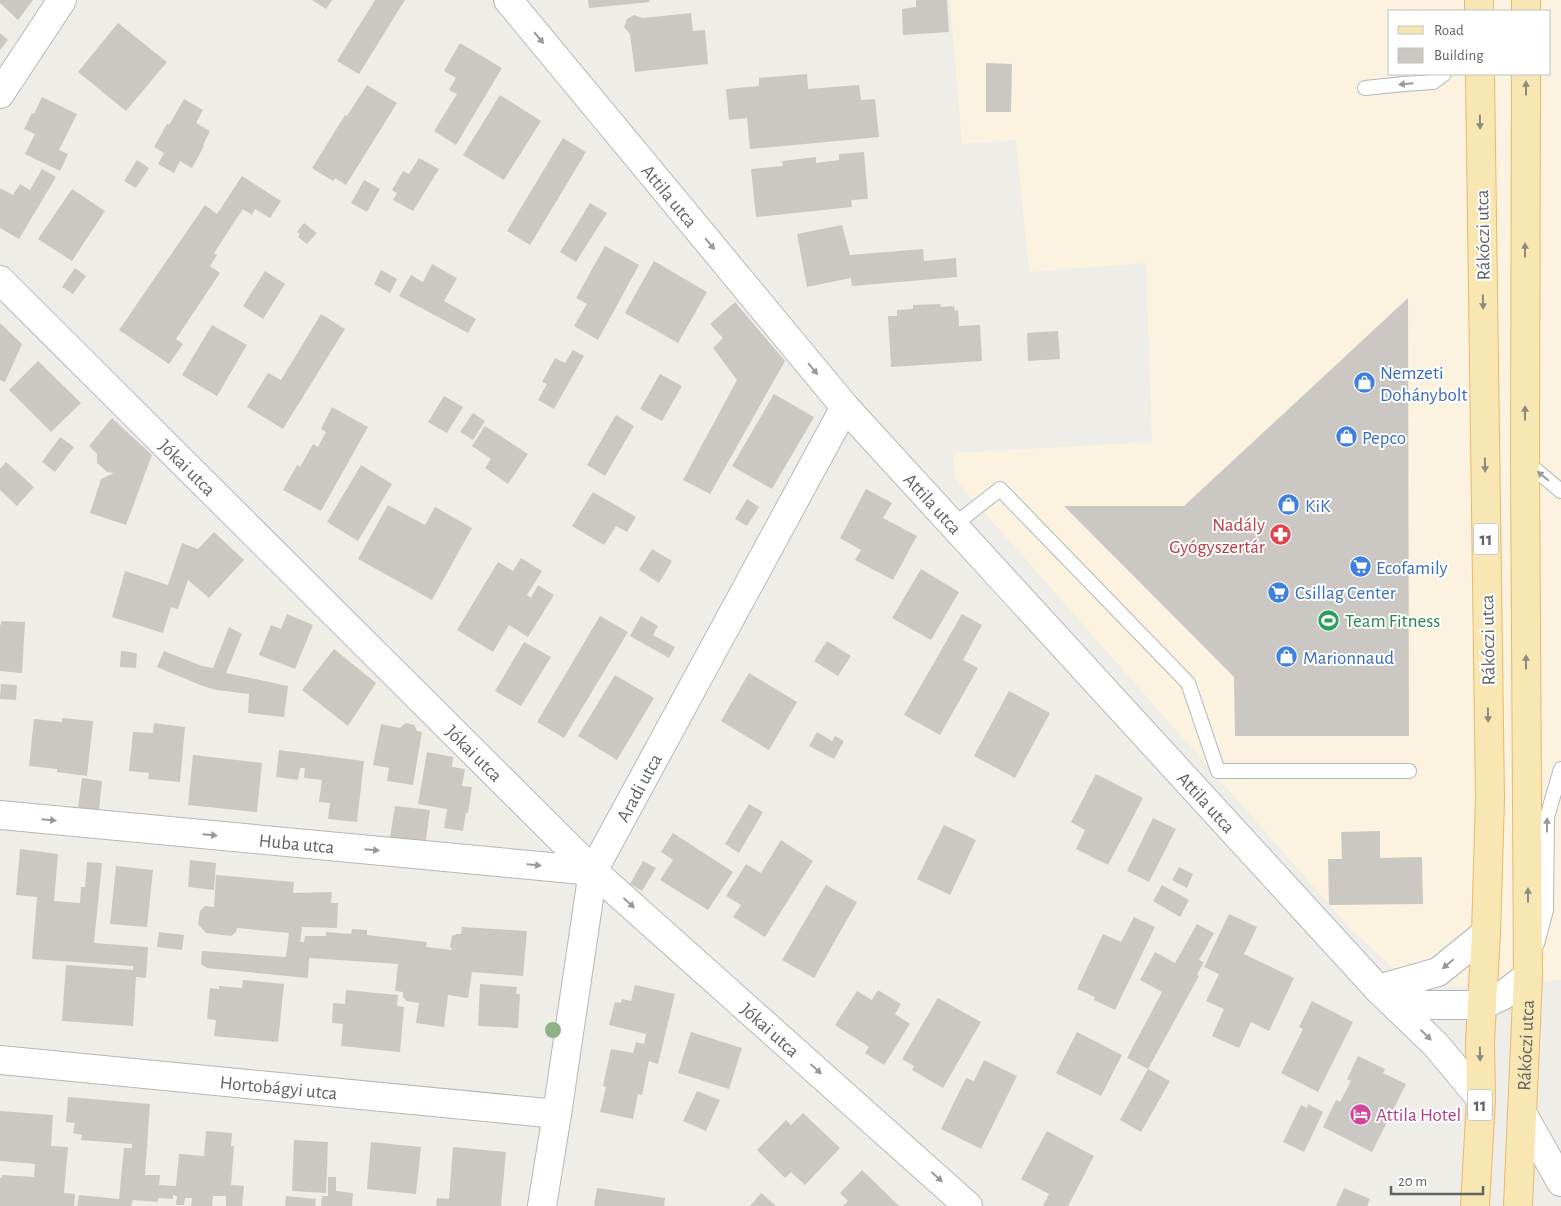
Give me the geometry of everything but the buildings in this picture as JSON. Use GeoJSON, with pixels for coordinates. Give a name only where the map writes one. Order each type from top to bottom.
{"type":"FeatureCollection","features":[{"type":"Feature","properties":{"kind":"main road","name":"Rákóczi utca"},"geometry":{"type":"LineString","coordinates":[[1475,1206],[1490,799],[1480,75]]}},
{"type":"Feature","properties":{"kind":"main road","name":"Rákóczi utca"},"geometry":{"type":"LineString","coordinates":[[1518,1206],[1528,976],[1525,461],[1526,75]]}},
{"type":"Feature","properties":{"kind":"street"},"geometry":{"type":"LineString","coordinates":[[0,94],[62,0]]}},
{"type":"Feature","properties":{"kind":"street","name":"Attila utca"},"geometry":{"type":"LineString","coordinates":[[508,0],[845,407],[1378,989],[1436,1045],[1480,1098]]}},
{"type":"Feature","properties":{"kind":"street","name":"Jókai utca"},"geometry":{"type":"LineString","coordinates":[[0,280],[593,870],[968,1206]]}},
{"type":"Feature","properties":{"kind":"street","name":"Aradi utca"},"geometry":{"type":"LineString","coordinates":[[542,1206],[593,870],[845,407]]}},
{"type":"Feature","properties":{"kind":"street","name":"Huba utca"},"geometry":{"type":"LineString","coordinates":[[0,815],[593,870]]}},
{"type":"Feature","properties":{"kind":"street"},"geometry":{"type":"LineString","coordinates":[[1378,989],[1438,972],[1486,932]]}},
{"type":"Feature","properties":{"kind":"street","name":"Attila utca"},"geometry":{"type":"LineString","coordinates":[[1378,989],[1425,1005],[1482,1005],[1502,996],[1528,976]]}},
{"type":"Feature","properties":{"kind":"street","name":"Hortobágyi utca"},"geometry":{"type":"LineString","coordinates":[[0,1060],[557,1114]]}},
{"type":"Feature","properties":{"kind":"street"},"geometry":{"type":"LineString","coordinates":[[1522,1113],[1561,1182]]}},
{"type":"Feature","properties":{"kind":"lane"},"geometry":{"type":"LineString","coordinates":[[1365,88],[1433,82],[1443,75]]}},
{"type":"Feature","properties":{"kind":"lane"},"geometry":{"type":"LineString","coordinates":[[1525,461],[1561,491]]}},
{"type":"Feature","properties":{"kind":"lane"},"geometry":{"type":"LineString","coordinates":[[954,525],[1000,489],[1188,683],[1218,771],[1409,771]]}},
{"type":"Feature","properties":{"kind":"lane"},"geometry":{"type":"LineString","coordinates":[[1528,976],[1546,910],[1547,817],[1561,770]]}},
{"type":"Feature","properties":{"kind":"shaded area"},"geometry":{"type":"Polygon","coordinates":[[[950,0],[1561,0],[1561,980],[1416,989],[1351,929],[955,479],[953,453],[1152,442],[1146,263],[1029,272],[1016,140],[962,144],[950,0]]]}},
{"type":"Feature","properties":{"kind":"place","name":"Nemzeti Dohánybolt"},"geometry":{"type":"Point","coordinates":[1364,383]}},
{"type":"Feature","properties":{"kind":"place","name":"Pepco"},"geometry":{"type":"Point","coordinates":[1346,437]}},
{"type":"Feature","properties":{"kind":"place","name":"KiK"},"geometry":{"type":"Point","coordinates":[1289,505]}},
{"type":"Feature","properties":{"kind":"place","name":"Nadály Gyógyszertár"},"geometry":{"type":"Point","coordinates":[1281,535]}},
{"type":"Feature","properties":{"kind":"place","name":"Ecofamily"},"geometry":{"type":"Point","coordinates":[1360,567]}},
{"type":"Feature","properties":{"kind":"place","name":"Csillag Center"},"geometry":{"type":"Point","coordinates":[1279,592]}},
{"type":"Feature","properties":{"kind":"place","name":"Team Fitness"},"geometry":{"type":"Point","coordinates":[1329,620]}},
{"type":"Feature","properties":{"kind":"place","name":"Marionnaud"},"geometry":{"type":"Point","coordinates":[1287,657]}},
{"type":"Feature","properties":{"kind":"place","name":"Attila Hotel"},"geometry":{"type":"Point","coordinates":[1360,1114]}}]}
